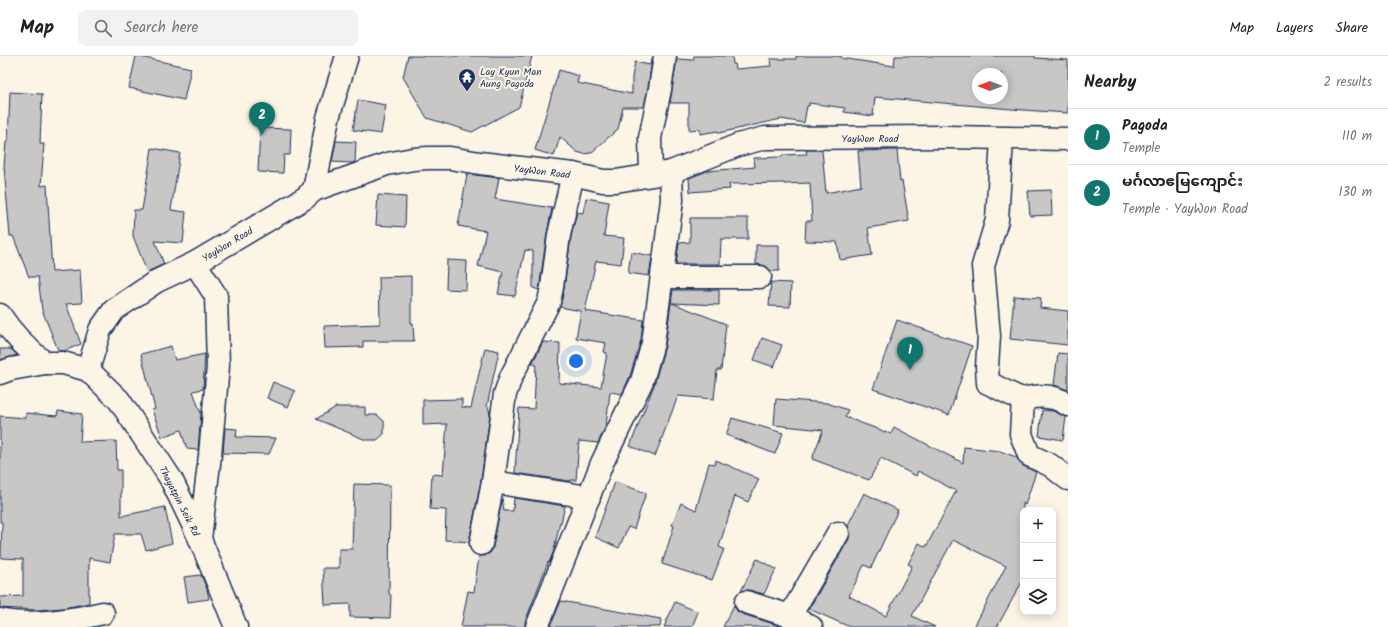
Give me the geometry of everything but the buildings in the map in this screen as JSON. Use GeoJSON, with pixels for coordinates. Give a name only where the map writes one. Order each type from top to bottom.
{"type":"FeatureCollection","features":[{"type":"Feature","properties":{"kind":"street"},"geometry":{"type":"LineString","coordinates":[[314,190],[328,118],[347,56]]}},
{"type":"Feature","properties":{"kind":"street"},"geometry":{"type":"LineString","coordinates":[[537,627],[602,463],[642,381],[653,342],[663,277],[672,200],[661,173],[650,138],[665,56]]}},
{"type":"Feature","properties":{"kind":"street","name":"YayWon Road"},"geometry":{"type":"LineString","coordinates":[[88,370],[100,330],[114,310],[157,282],[195,263],[305,198],[314,190],[387,164],[413,159],[450,158],[573,174],[603,181],[616,181],[661,173],[738,145],[766,138],[1068,139]]}},
{"type":"Feature","properties":{"kind":"street"},"geometry":{"type":"LineString","coordinates":[[1002,139],[997,220],[982,266],[988,336],[988,383],[1003,389],[1012,396],[1023,399],[1034,396],[1042,396],[1061,400],[1068,405]]}},
{"type":"Feature","properties":{"kind":"street"},"geometry":{"type":"LineString","coordinates":[[481,544],[493,482],[505,394],[510,377],[549,302],[560,235],[573,174]]}},
{"type":"Feature","properties":{"kind":"street"},"geometry":{"type":"LineString","coordinates":[[195,263],[216,296],[218,366],[210,455],[200,539]]}},
{"type":"Feature","properties":{"kind":"street"},"geometry":{"type":"LineString","coordinates":[[663,277],[760,277]]}},
{"type":"Feature","properties":{"kind":"street"},"geometry":{"type":"LineString","coordinates":[[0,315],[10,331],[45,364]]}},
{"type":"Feature","properties":{"kind":"street"},"geometry":{"type":"LineString","coordinates":[[0,373],[11,369],[45,364],[63,364],[88,370]]}},
{"type":"Feature","properties":{"kind":"street","name":"Thayatpin Seik Rd"},"geometry":{"type":"LineString","coordinates":[[88,370],[119,400],[171,479],[200,539],[236,627]]}},
{"type":"Feature","properties":{"kind":"street"},"geometry":{"type":"LineString","coordinates":[[1023,399],[1021,434],[1029,455],[1050,465],[1068,479]]}},
{"type":"Feature","properties":{"kind":"street"},"geometry":{"type":"LineString","coordinates":[[493,482],[589,498]]}},
{"type":"Feature","properties":{"kind":"street"},"geometry":{"type":"LineString","coordinates":[[790,616],[838,533]]}},
{"type":"Feature","properties":{"kind":"street"},"geometry":{"type":"LineString","coordinates":[[746,602],[790,616],[811,627]]}},
{"type":"Feature","properties":{"kind":"street"},"geometry":{"type":"LineString","coordinates":[[0,620],[7,624],[28,626],[57,624],[103,613]]}},
{"type":"Feature","properties":{"kind":"place","name":"Lay Kyun Man Aung Pagoda"},"geometry":{"type":"Point","coordinates":[467,92]}},
{"type":"Feature","properties":{"kind":"place","name":"မင်္ဂလာဧမြကျောင်း"},"geometry":{"type":"Point","coordinates":[262,135]}},
{"type":"Feature","properties":{"kind":"place","name":"Pagoda"},"geometry":{"type":"Point","coordinates":[910,370]}}]}
